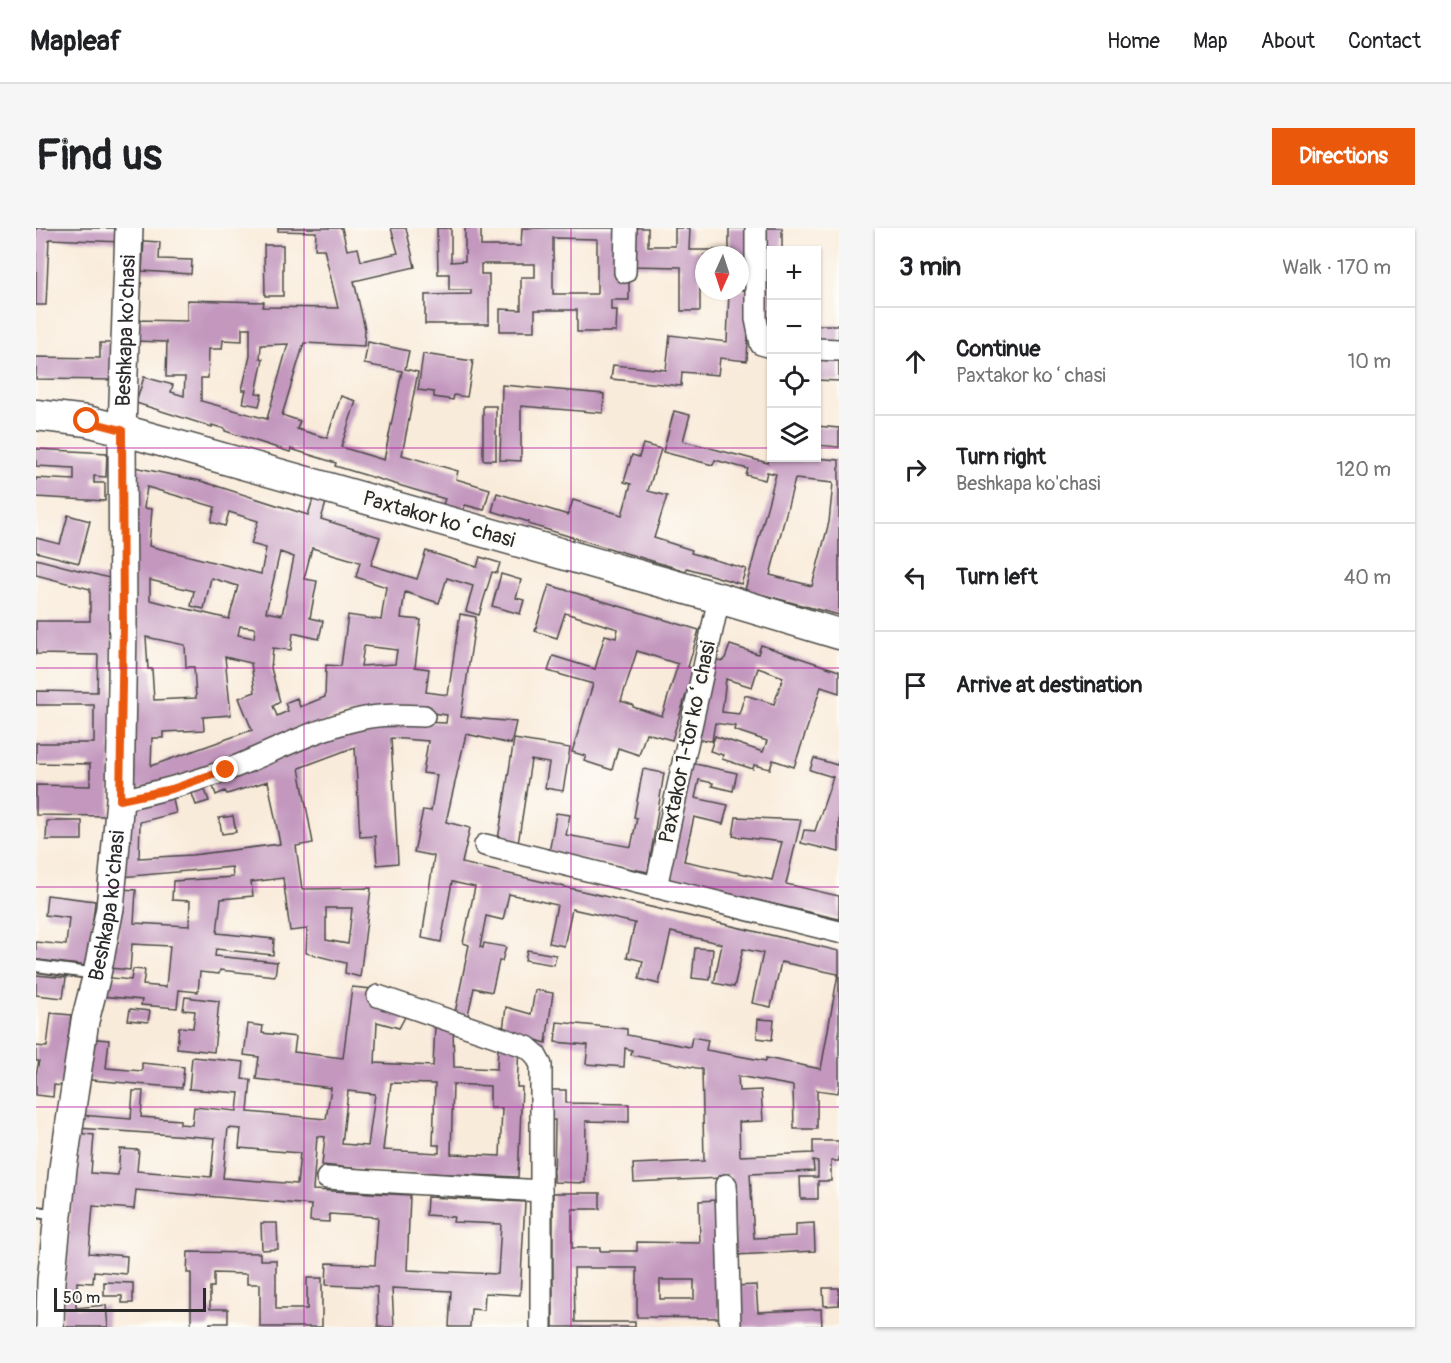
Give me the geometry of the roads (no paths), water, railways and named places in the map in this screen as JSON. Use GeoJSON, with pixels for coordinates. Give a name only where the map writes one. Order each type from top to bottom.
{"type":"FeatureCollection","features":[{"type":"Feature","properties":{"kind":"main road","name":"Paxtakor koʻchasi"},"geometry":{"type":"LineString","coordinates":[[36,415],[87,421],[122,430],[839,634]]}},
{"type":"Feature","properties":{"kind":"street","name":"Beshkapa ko'chasi"},"geometry":{"type":"LineString","coordinates":[[50,1327],[51,1281],[47,1214],[110,908],[120,800],[123,625],[122,430],[129,228]]}},
{"type":"Feature","properties":{"kind":"street"},"geometry":{"type":"LineString","coordinates":[[625,272],[626,228]]}},
{"type":"Feature","properties":{"kind":"street"},"geometry":{"type":"LineString","coordinates":[[756,228],[756,319],[761,344],[767,346]]}},
{"type":"Feature","properties":{"kind":"street"},"geometry":{"type":"LineString","coordinates":[[821,349],[839,350]]}},
{"type":"Feature","properties":{"kind":"street","name":"Paxtakor 1-tor koʻchasi"},"geometry":{"type":"LineString","coordinates":[[656,887],[719,598]]}},
{"type":"Feature","properties":{"kind":"street"},"geometry":{"type":"LineString","coordinates":[[120,800],[172,789],[226,770],[334,726],[361,718],[388,715],[424,716]]}},
{"type":"Feature","properties":{"kind":"street"},"geometry":{"type":"LineString","coordinates":[[485,845],[839,932]]}},
{"type":"Feature","properties":{"kind":"street"},"geometry":{"type":"LineString","coordinates":[[378,996],[527,1047],[535,1054],[541,1065],[541,1327]]}},
{"type":"Feature","properties":{"kind":"street"},"geometry":{"type":"LineString","coordinates":[[327,1178],[541,1191]]}},
{"type":"Feature","properties":{"kind":"street"},"geometry":{"type":"LineString","coordinates":[[726,1185],[730,1327]]}},
{"type":"Feature","properties":{"kind":"lane"},"geometry":{"type":"LineString","coordinates":[[36,966],[98,974]]}}]}
